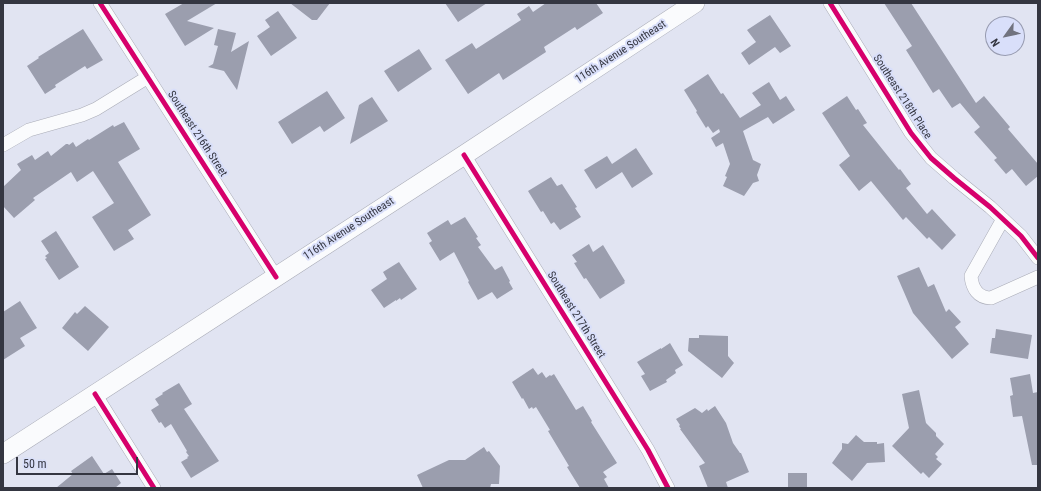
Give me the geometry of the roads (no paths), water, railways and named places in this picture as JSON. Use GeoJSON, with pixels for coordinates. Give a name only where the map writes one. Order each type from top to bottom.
{"type":"FeatureCollection","features":[{"type":"Feature","properties":{"kind":"main road","name":"116th Avenue Southeast"},"geometry":{"type":"LineString","coordinates":[[3,454],[464,155],[695,3]]}},
{"type":"Feature","properties":{"kind":"street","name":"Southeast 216th Street"},"geometry":{"type":"LineString","coordinates":[[100,3],[276,277]]}},
{"type":"Feature","properties":{"kind":"street","name":"Southeast 218th Place"},"geometry":{"type":"LineString","coordinates":[[830,3],[911,133],[931,158],[990,207],[1021,236],[1038,258]]}},
{"type":"Feature","properties":{"kind":"street"},"geometry":{"type":"LineString","coordinates":[[3,145],[29,130],[82,115],[96,109],[148,77]]}},
{"type":"Feature","properties":{"kind":"street","name":"Southeast 217th Street"},"geometry":{"type":"LineString","coordinates":[[464,155],[648,450],[668,488]]}},
{"type":"Feature","properties":{"kind":"street"},"geometry":{"type":"LineString","coordinates":[[1003,220],[971,276],[972,284],[976,292],[985,298],[991,298],[1038,278]]}},
{"type":"Feature","properties":{"kind":"street"},"geometry":{"type":"LineString","coordinates":[[96,394],[154,488]]}}]}
